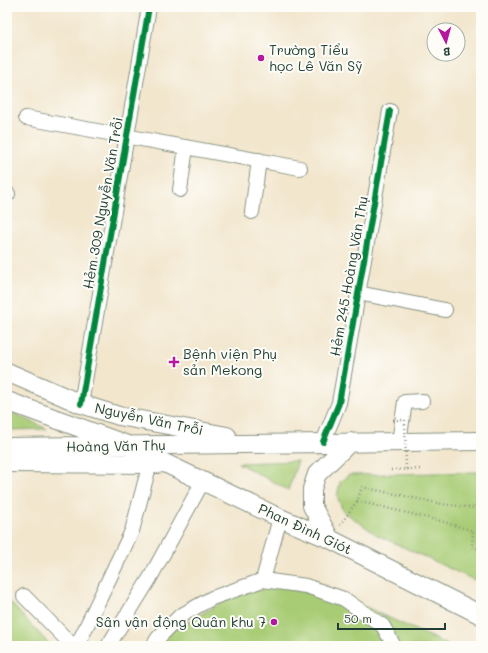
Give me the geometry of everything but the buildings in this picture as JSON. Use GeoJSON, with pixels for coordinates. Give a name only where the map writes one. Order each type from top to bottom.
{"type":"FeatureCollection","features":[{"type":"Feature","properties":{"kind":"main road","name":"Nguyễn Văn Trỗi"},"geometry":{"type":"LineString","coordinates":[[7,372],[81,404],[133,418],[273,443]]}},
{"type":"Feature","properties":{"kind":"main road","name":"Nguyễn Văn Trỗi"},"geometry":{"type":"LineString","coordinates":[[7,401],[127,445]]}},
{"type":"Feature","properties":{"kind":"main road"},"geometry":{"type":"LineString","coordinates":[[273,443],[481,441]]}},
{"type":"Feature","properties":{"kind":"main road"},"geometry":{"type":"LineString","coordinates":[[330,539],[312,506],[312,489],[316,474],[350,442]]}},
{"type":"Feature","properties":{"kind":"main road","name":"Hoàng Văn Thụ"},"geometry":{"type":"LineString","coordinates":[[7,447],[273,443]]}},
{"type":"Feature","properties":{"kind":"main road","name":"Phan Đình Giót"},"geometry":{"type":"LineString","coordinates":[[127,445],[157,464],[203,480],[280,518],[330,539],[481,615]]}},
{"type":"Feature","properties":{"kind":"main road","name":"Hoàng Văn Thụ"},"geometry":{"type":"LineString","coordinates":[[7,463],[157,464]]}},
{"type":"Feature","properties":{"kind":"street","name":"Hẻm 309 Nguyễn Văn Trỗi"},"geometry":{"type":"LineString","coordinates":[[81,404],[149,7]]}},
{"type":"Feature","properties":{"kind":"street","name":"Hẻm 245 Hoàng Văn Thụ"},"geometry":{"type":"LineString","coordinates":[[323,442],[339,403],[390,111]]}},
{"type":"Feature","properties":{"kind":"street","name":"Hẻm 309 Nguyễn Văn Trỗi"},"geometry":{"type":"LineString","coordinates":[[26,118],[300,168]]}},
{"type":"Feature","properties":{"kind":"street"},"geometry":{"type":"LineString","coordinates":[[180,190],[186,147]]}},
{"type":"Feature","properties":{"kind":"street"},"geometry":{"type":"LineString","coordinates":[[252,212],[259,160]]}},
{"type":"Feature","properties":{"kind":"street"},"geometry":{"type":"LineString","coordinates":[[358,293],[445,310]]}},
{"type":"Feature","properties":{"kind":"street"},"geometry":{"type":"LineString","coordinates":[[400,442],[405,402],[422,401]]}},
{"type":"Feature","properties":{"kind":"street"},"geometry":{"type":"LineString","coordinates":[[77,646],[132,531],[157,464]]}},
{"type":"Feature","properties":{"kind":"street"},"geometry":{"type":"LineString","coordinates":[[108,646],[150,578],[203,480]]}},
{"type":"Feature","properties":{"kind":"street"},"geometry":{"type":"LineString","coordinates":[[263,580],[280,518]]}},
{"type":"Feature","properties":{"kind":"street"},"geometry":{"type":"LineString","coordinates":[[153,646],[158,638],[180,616],[212,598],[263,580],[306,586],[344,599],[382,626],[394,646]]}},
{"type":"Feature","properties":{"kind":"street"},"geometry":{"type":"LineString","coordinates":[[24,596],[73,646]]}},
{"type":"Feature","properties":{"kind":"path"},"geometry":{"type":"LineString","coordinates":[[393,420],[405,420],[406,470]]}},
{"type":"Feature","properties":{"kind":"path"},"geometry":{"type":"LineString","coordinates":[[391,470],[422,469]]}},
{"type":"Feature","properties":{"kind":"path"},"geometry":{"type":"LineString","coordinates":[[330,539],[357,501],[362,487],[442,504],[474,508],[481,495]]}},
{"type":"Feature","properties":{"kind":"path"},"geometry":{"type":"LineString","coordinates":[[357,501],[441,521],[473,531],[472,547],[481,549]]}},
{"type":"Feature","properties":{"kind":"green space"},"geometry":{"type":"Polygon","coordinates":[[[7,410],[47,429],[7,430],[7,410]]]}},
{"type":"Feature","properties":{"kind":"green space"},"geometry":{"type":"Polygon","coordinates":[[[298,461],[288,490],[238,463],[298,461]]]}},
{"type":"Feature","properties":{"kind":"green space"},"geometry":{"type":"Polygon","coordinates":[[[481,472],[481,583],[377,535],[343,511],[337,496],[340,482],[349,475],[481,472]]]}},
{"type":"Feature","properties":{"kind":"green space","name":"Sân vận động Quân khu 7"},"geometry":{"type":"Polygon","coordinates":[[[263,580],[366,607],[450,646],[155,646],[158,638],[263,580]]]}},
{"type":"Feature","properties":{"kind":"green space"},"geometry":{"type":"Polygon","coordinates":[[[7,599],[51,646],[7,646],[7,599]]]}},
{"type":"Feature","properties":{"kind":"cycle path"},"geometry":{"type":"LineString","coordinates":[[81,404],[149,7]]}},
{"type":"Feature","properties":{"kind":"cycle path"},"geometry":{"type":"LineString","coordinates":[[323,442],[339,403],[390,111]]}},
{"type":"Feature","properties":{"kind":"place","name":"Trường Tiểu học Lê Văn Sỹ"},"geometry":{"type":"Point","coordinates":[261,58]}},
{"type":"Feature","properties":{"kind":"place","name":"Bệnh viện Phụ sản Mekong"},"geometry":{"type":"Point","coordinates":[174,362]}},
{"type":"Feature","properties":{"kind":"place","name":"Sân vận động Quân khu 7"},"geometry":{"type":"Point","coordinates":[274,622]}}]}
